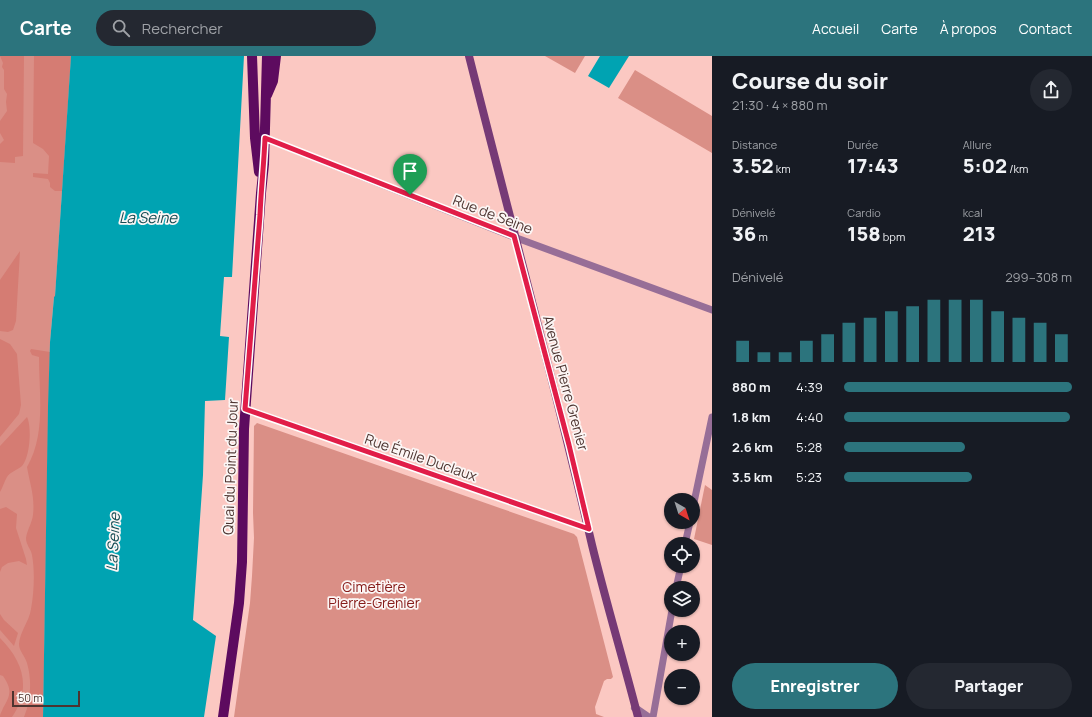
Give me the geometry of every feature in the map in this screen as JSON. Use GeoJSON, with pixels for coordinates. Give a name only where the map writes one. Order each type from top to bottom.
{"type":"FeatureCollection","features":[{"type":"Feature","properties":{"kind":"main road","name":"Quai du Point du Jour"},"geometry":{"type":"LineString","coordinates":[[252,56],[256,138],[261,192]]}},
{"type":"Feature","properties":{"kind":"main road"},"geometry":{"type":"LineString","coordinates":[[252,71],[257,63],[258,56]]}},
{"type":"Feature","properties":{"kind":"main road","name":"Quai du Point du Jour"},"geometry":{"type":"LineString","coordinates":[[223,717],[239,603],[242,562],[245,409],[264,164],[267,56]]}},
{"type":"Feature","properties":{"kind":"main road"},"geometry":{"type":"LineString","coordinates":[[265,98],[273,81],[276,56]]}},
{"type":"Feature","properties":{"kind":"main road","name":"Avenue Pierre Grenier"},"geometry":{"type":"LineString","coordinates":[[468,56],[638,717]]}},
{"type":"Feature","properties":{"kind":"street","name":"Rue de Seine"},"geometry":{"type":"LineString","coordinates":[[265,138],[514,236],[712,310]]}},
{"type":"Feature","properties":{"kind":"street","name":"Rue Émile Duclaux"},"geometry":{"type":"LineString","coordinates":[[245,409],[589,529]]}},
{"type":"Feature","properties":{"kind":"street"},"geometry":{"type":"LineString","coordinates":[[696,493],[712,417]]}},
{"type":"Feature","properties":{"kind":"street"},"geometry":{"type":"LineString","coordinates":[[653,717],[671,617]]}},
{"type":"Feature","properties":{"kind":"street"},"geometry":{"type":"LineString","coordinates":[[635,708],[648,717]]}},
{"type":"Feature","properties":{"kind":"green space"},"geometry":{"type":"Polygon","coordinates":[[[0,56],[71,56],[55,297],[50,342],[43,717],[0,717],[0,56]]]}},
{"type":"Feature","properties":{"kind":"green space"},"geometry":{"type":"Polygon","coordinates":[[[545,56],[585,56],[575,73],[545,56]]]}},
{"type":"Feature","properties":{"kind":"green space"},"geometry":{"type":"Polygon","coordinates":[[[635,70],[712,116],[712,153],[618,98],[635,70]]]}},
{"type":"Feature","properties":{"kind":"green space","name":"Cimetière Pierre-Grenier"},"geometry":{"type":"Polygon","coordinates":[[[257,423],[574,534],[577,537],[613,677],[604,681],[595,707],[596,714],[604,717],[234,717],[250,603],[254,538],[254,426],[257,423]]]}},
{"type":"Feature","properties":{"kind":"green space"},"geometry":{"type":"Polygon","coordinates":[[[705,485],[712,490],[712,545],[700,541],[700,537],[694,537],[696,529],[700,529],[700,510],[705,485]]]}},
{"type":"Feature","properties":{"kind":"shaded area"},"geometry":{"type":"Polygon","coordinates":[[[0,56],[24,56],[23,156],[15,157],[15,163],[0,162],[0,144],[4,140],[0,133],[0,121],[7,111],[7,94],[4,89],[4,70],[0,56]]]}},
{"type":"Feature","properties":{"kind":"shaded area"},"geometry":{"type":"Polygon","coordinates":[[[34,56],[71,56],[62,191],[55,191],[50,187],[48,179],[33,177],[33,173],[48,174],[49,156],[43,149],[33,143],[34,56]]]}},
{"type":"Feature","properties":{"kind":"shaded area"},"geometry":{"type":"Polygon","coordinates":[[[20,251],[16,321],[13,330],[8,332],[0,331],[0,280],[20,251]]]}},
{"type":"Feature","properties":{"kind":"shaded area"},"geometry":{"type":"Polygon","coordinates":[[[0,339],[10,344],[17,354],[21,405],[19,414],[0,437],[0,339]]]}},
{"type":"Feature","properties":{"kind":"shaded area"},"geometry":{"type":"Polygon","coordinates":[[[31,349],[50,352],[43,717],[24,717],[29,697],[30,676],[27,663],[19,644],[21,635],[30,614],[34,582],[32,555],[26,538],[32,518],[33,508],[33,496],[27,467],[37,441],[40,399],[39,357],[32,355],[30,351],[31,349]]]}},
{"type":"Feature","properties":{"kind":"shaded area"},"geometry":{"type":"Polygon","coordinates":[[[27,417],[30,435],[25,462],[22,466],[8,475],[0,492],[0,446],[27,417]]]}},
{"type":"Feature","properties":{"kind":"shaded area"},"geometry":{"type":"Polygon","coordinates":[[[6,507],[17,514],[16,528],[27,565],[19,561],[8,563],[2,567],[0,572],[0,509],[6,507]]]}},
{"type":"Feature","properties":{"kind":"shaded area"},"geometry":{"type":"Polygon","coordinates":[[[0,614],[4,620],[18,633],[14,646],[0,630],[0,614]]]}},
{"type":"Feature","properties":{"kind":"shaded area"},"geometry":{"type":"Polygon","coordinates":[[[0,638],[14,656],[22,675],[22,696],[12,717],[0,717],[9,696],[9,688],[3,676],[0,675],[0,638]]]}},
{"type":"Feature","properties":{"kind":"water","name":"La Seine"},"geometry":{"type":"Polygon","coordinates":[[[71,56],[244,56],[232,277],[224,277],[220,336],[229,337],[225,400],[205,401],[203,475],[193,620],[216,636],[204,717],[43,717],[50,342],[55,296],[71,56]]]}},
{"type":"Feature","properties":{"kind":"water"},"geometry":{"type":"Polygon","coordinates":[[[600,56],[629,56],[609,88],[588,76],[600,56]]]}},
{"type":"Feature","properties":{"kind":"route"},"geometry":{"type":"LineString","coordinates":[[265,138],[410,195],[514,236],[569,445],[589,529],[245,409],[253,317],[265,138]]}}]}
